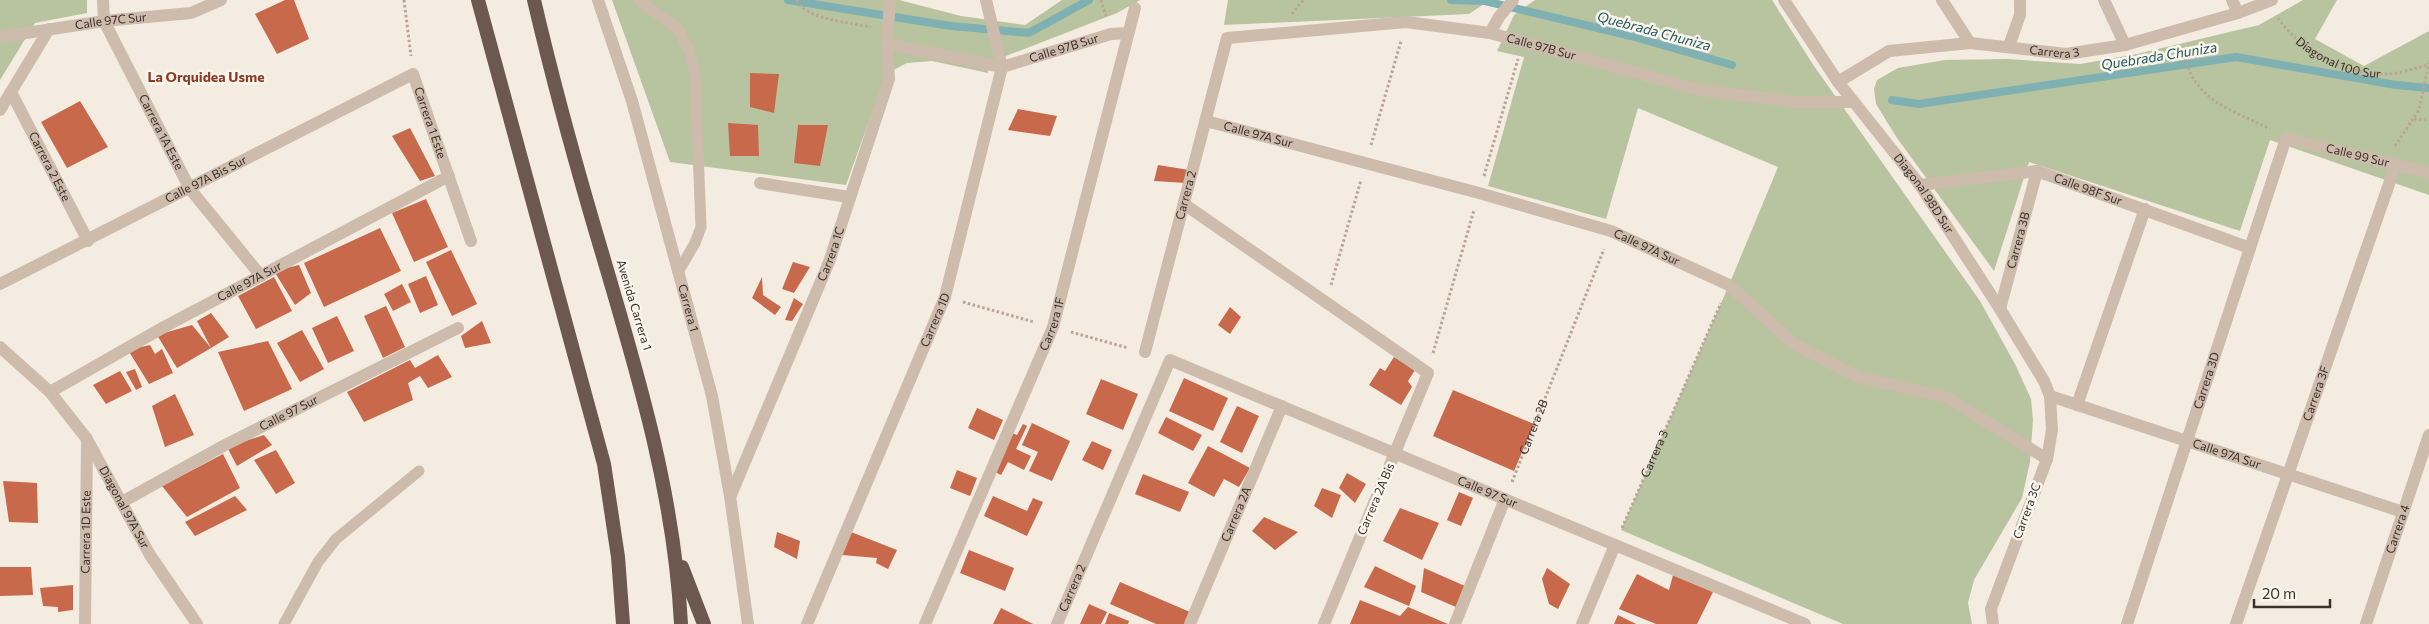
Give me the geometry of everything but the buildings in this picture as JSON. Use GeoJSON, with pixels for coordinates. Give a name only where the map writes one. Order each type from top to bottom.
{"type":"FeatureCollection","features":[{"type":"Feature","properties":{"kind":"highway"},"geometry":{"type":"LineString","coordinates":[[478,0],[604,464],[617,548],[622,624]]}},
{"type":"Feature","properties":{"kind":"highway","name":"Avenida Carrera 1"},"geometry":{"type":"LineString","coordinates":[[534,0],[592,218],[631,347],[653,431],[675,548],[681,624]]}},
{"type":"Feature","properties":{"kind":"highway"},"geometry":{"type":"LineString","coordinates":[[675,548],[704,624]]}},
{"type":"Feature","properties":{"kind":"street","name":"Carrera 1A Este"},"geometry":{"type":"LineString","coordinates":[[102,0],[104,21],[190,189],[261,276]]}},
{"type":"Feature","properties":{"kind":"street","name":"Calle 97C Sur"},"geometry":{"type":"LineString","coordinates":[[0,37],[104,21],[191,13],[221,0]]}},
{"type":"Feature","properties":{"kind":"street","name":"Carrera 1"},"geometry":{"type":"LineString","coordinates":[[598,0],[632,101],[712,396],[730,496],[748,624]]}},
{"type":"Feature","properties":{"kind":"street","name":"Carrera 1D"},"geometry":{"type":"LineString","coordinates":[[807,624],[946,297],[1002,67],[991,13],[986,0]]}},
{"type":"Feature","properties":{"kind":"street"},"geometry":{"type":"LineString","coordinates":[[1490,33],[1499,17],[1513,0]]}},
{"type":"Feature","properties":{"kind":"street","name":"Diagonal 98D Sur"},"geometry":{"type":"LineString","coordinates":[[1784,0],[1838,82],[1920,185],[2000,308],[2044,381],[2050,396]]}},
{"type":"Feature","properties":{"kind":"street"},"geometry":{"type":"LineString","coordinates":[[1942,0],[1970,43]]}},
{"type":"Feature","properties":{"kind":"street"},"geometry":{"type":"LineString","coordinates":[[2009,46],[2020,14],[2020,0]]}},
{"type":"Feature","properties":{"kind":"street"},"geometry":{"type":"LineString","coordinates":[[2104,0],[2125,45]]}},
{"type":"Feature","properties":{"kind":"street"},"geometry":{"type":"LineString","coordinates":[[2232,0],[2238,13]]}},
{"type":"Feature","properties":{"kind":"street","name":"Carrera 3"},"geometry":{"type":"LineString","coordinates":[[1838,82],[1889,51],[1970,43],[2066,54],[2125,45],[2270,2]]}},
{"type":"Feature","properties":{"kind":"street","name":"Carrera 1C"},"geometry":{"type":"LineString","coordinates":[[730,496],[829,262],[889,79],[889,5]]}},
{"type":"Feature","properties":{"kind":"street","name":"Carrera 1F"},"geometry":{"type":"LineString","coordinates":[[925,624],[1053,327],[1135,8]]}},
{"type":"Feature","properties":{"kind":"street","name":"Calle 97B Sur"},"geometry":{"type":"LineString","coordinates":[[1227,38],[1406,22],[1490,33],[1700,90],[1797,102],[1854,102]]}},
{"type":"Feature","properties":{"kind":"street"},"geometry":{"type":"LineString","coordinates":[[0,110],[49,29]]}},
{"type":"Feature","properties":{"kind":"street"},"geometry":{"type":"LineString","coordinates":[[888,33],[1002,67]]}},
{"type":"Feature","properties":{"kind":"street","name":"Calle 97B Sur"},"geometry":{"type":"LineString","coordinates":[[1002,67],[1111,34],[1128,34]]}},
{"type":"Feature","properties":{"kind":"street","name":"Carrera 2"},"geometry":{"type":"LineString","coordinates":[[1145,352],[1227,38]]}},
{"type":"Feature","properties":{"kind":"street","name":"Carrera 1 Este"},"geometry":{"type":"LineString","coordinates":[[414,74],[471,241]]}},
{"type":"Feature","properties":{"kind":"street","name":"Calle 97A Bis Sur"},"geometry":{"type":"LineString","coordinates":[[0,284],[414,74]]}},
{"type":"Feature","properties":{"kind":"street","name":"Carrera 2 Este"},"geometry":{"type":"LineString","coordinates":[[11,92],[88,241]]}},
{"type":"Feature","properties":{"kind":"street","name":"Calle 97A Sur"},"geometry":{"type":"LineString","coordinates":[[1206,121],[1479,193],[1611,231],[1729,285],[1794,344],[1858,377],[1946,397],[2046,460]]}},
{"type":"Feature","properties":{"kind":"street","name":"Calle 99 Sur"},"geometry":{"type":"LineString","coordinates":[[2286,138],[2429,173]]}},
{"type":"Feature","properties":{"kind":"street","name":"Carrera 3D"},"geometry":{"type":"LineString","coordinates":[[2127,624],[2286,138]]}},
{"type":"Feature","properties":{"kind":"street","name":"Carrera 3F"},"geometry":{"type":"LineString","coordinates":[[2236,624],[2288,474],[2390,163]]}},
{"type":"Feature","properties":{"kind":"street","name":"Calle 98F Sur"},"geometry":{"type":"LineString","coordinates":[[1920,185],[2037,170],[2250,248]]}},
{"type":"Feature","properties":{"kind":"street","name":"Carrera 3B"},"geometry":{"type":"LineString","coordinates":[[2000,308],[2037,170]]}},
{"type":"Feature","properties":{"kind":"street","name":"Calle 97A Sur"},"geometry":{"type":"LineString","coordinates":[[50,392],[261,276],[449,176]]}},
{"type":"Feature","properties":{"kind":"street"},"geometry":{"type":"LineString","coordinates":[[760,183],[849,197]]}},
{"type":"Feature","properties":{"kind":"street","name":"Carrera 2A Bis"},"geometry":{"type":"LineString","coordinates":[[1184,204],[1428,373],[1324,624]]}},
{"type":"Feature","properties":{"kind":"street"},"geometry":{"type":"LineString","coordinates":[[2077,405],[2145,209]]}},
{"type":"Feature","properties":{"kind":"street","name":"Calle 97 Sur"},"geometry":{"type":"LineString","coordinates":[[122,502],[226,445],[458,328]]}},
{"type":"Feature","properties":{"kind":"street","name":"Diagonal 97A Sur"},"geometry":{"type":"LineString","coordinates":[[0,347],[50,392],[87,439],[150,555],[197,624]]}},
{"type":"Feature","properties":{"kind":"street","name":"Carrera 2"},"geometry":{"type":"LineString","coordinates":[[1057,624],[1170,360]]}},
{"type":"Feature","properties":{"kind":"street","name":"Calle 97 Sur"},"geometry":{"type":"LineString","coordinates":[[1170,360],[1805,624]]}},
{"type":"Feature","properties":{"kind":"street","name":"Calle 97A Sur"},"geometry":{"type":"LineString","coordinates":[[2050,396],[2403,512]]}},
{"type":"Feature","properties":{"kind":"street","name":"Carrera 3C"},"geometry":{"type":"LineString","coordinates":[[1993,624],[1992,608],[2046,460],[2052,430],[2050,396]]}},
{"type":"Feature","properties":{"kind":"street","name":"Carrera 2A"},"geometry":{"type":"LineString","coordinates":[[1190,624],[1282,406]]}},
{"type":"Feature","properties":{"kind":"street","name":"Carrera 4"},"geometry":{"type":"LineString","coordinates":[[2366,624],[2429,435]]}},
{"type":"Feature","properties":{"kind":"street","name":"Carrera 1D Este"},"geometry":{"type":"LineString","coordinates":[[85,624],[87,439]]}},
{"type":"Feature","properties":{"kind":"street"},"geometry":{"type":"LineString","coordinates":[[1455,624],[1505,499]]}},
{"type":"Feature","properties":{"kind":"street"},"geometry":{"type":"LineString","coordinates":[[1582,624],[1615,545]]}},
{"type":"Feature","properties":{"kind":"lane"},"geometry":{"type":"LineString","coordinates":[[639,0],[678,29],[690,50],[695,74],[702,227],[678,272]]}},
{"type":"Feature","properties":{"kind":"lane"},"geometry":{"type":"LineString","coordinates":[[284,624],[318,562],[336,539],[419,471]]}},
{"type":"Feature","properties":{"kind":"path","name":"Carrera 1 Este"},"geometry":{"type":"LineString","coordinates":[[404,0],[414,74]]}},
{"type":"Feature","properties":{"kind":"path"},"geometry":{"type":"LineString","coordinates":[[796,0],[798,5],[811,14],[888,33]]}},
{"type":"Feature","properties":{"kind":"path"},"geometry":{"type":"LineString","coordinates":[[1100,0],[1104,10]]}},
{"type":"Feature","properties":{"kind":"path"},"geometry":{"type":"LineString","coordinates":[[1296,7],[1303,0]]}},
{"type":"Feature","properties":{"kind":"path","name":"Diagonal 100 Sur"},"geometry":{"type":"LineString","coordinates":[[2270,2],[2282,24],[2304,45],[2329,61],[2360,72],[2387,74],[2428,64]]}},
{"type":"Feature","properties":{"kind":"path"},"geometry":{"type":"LineString","coordinates":[[2184,54],[2193,80],[2204,95],[2286,138]]}},
{"type":"Feature","properties":{"kind":"path"},"geometry":{"type":"LineString","coordinates":[[2390,163],[2419,110],[2428,64]]}},
{"type":"Feature","properties":{"kind":"path"},"geometry":{"type":"LineString","coordinates":[[2414,119],[2429,120]]}},
{"type":"Feature","properties":{"kind":"path","name":"Carrera 2B"},"geometry":{"type":"LineString","coordinates":[[1505,499],[1611,231]]}},
{"type":"Feature","properties":{"kind":"path","name":"Carrera 3"},"geometry":{"type":"LineString","coordinates":[[1615,545],[1729,285]]}},
{"type":"Feature","properties":{"kind":"green space"},"geometry":{"type":"Polygon","coordinates":[[[0,0],[87,0],[87,13],[35,23],[0,80],[0,0]]]}},
{"type":"Feature","properties":{"kind":"green space"},"geometry":{"type":"Polygon","coordinates":[[[612,0],[899,0],[961,16],[1025,25],[1062,0],[1140,0],[1117,13],[988,63],[988,73],[932,61],[907,63],[886,74],[846,185],[670,162],[612,0]]]}},
{"type":"Feature","properties":{"kind":"green space"},"geometry":{"type":"Polygon","coordinates":[[[1228,0],[1490,0],[1469,14],[1224,25],[1228,0]]]}},
{"type":"Feature","properties":{"kind":"green space"},"geometry":{"type":"Polygon","coordinates":[[[1535,0],[1772,0],[1814,66],[1980,301],[2015,364],[2031,399],[2033,420],[2030,462],[2022,498],[1974,580],[1968,603],[1972,624],[1843,624],[1621,530],[1729,285],[1778,167],[1638,108],[1606,219],[1488,186],[1524,57],[1497,51],[1514,15],[1535,0]]]}},
{"type":"Feature","properties":{"kind":"green space"},"geometry":{"type":"Polygon","coordinates":[[[2303,0],[2337,0],[2315,39],[2364,66],[2429,31],[2429,195],[2270,140],[2240,231],[2029,162],[1994,271],[1897,138],[1876,104],[1874,89],[1877,80],[1898,68],[1945,60],[2008,59],[2080,64],[2137,54],[2259,25],[2303,0]]]}},
{"type":"Feature","properties":{"kind":"waterway","name":"Quebrada Chuniza"},"geometry":{"type":"LineString","coordinates":[[788,0],[951,26],[1029,33],[1089,0]]}},
{"type":"Feature","properties":{"kind":"waterway","name":"Quebrada Chuniza"},"geometry":{"type":"LineString","coordinates":[[1451,0],[1485,1],[1631,36],[1732,65]]}},
{"type":"Feature","properties":{"kind":"waterway","name":"Quebrada Chuniza"},"geometry":{"type":"LineString","coordinates":[[1892,100],[1919,104],[2236,57],[2396,85],[2429,88]]}},
{"type":"Feature","properties":{"kind":"district","name":"La Orquidea Usme"},"geometry":{"type":"Point","coordinates":[206,77]}}]}
